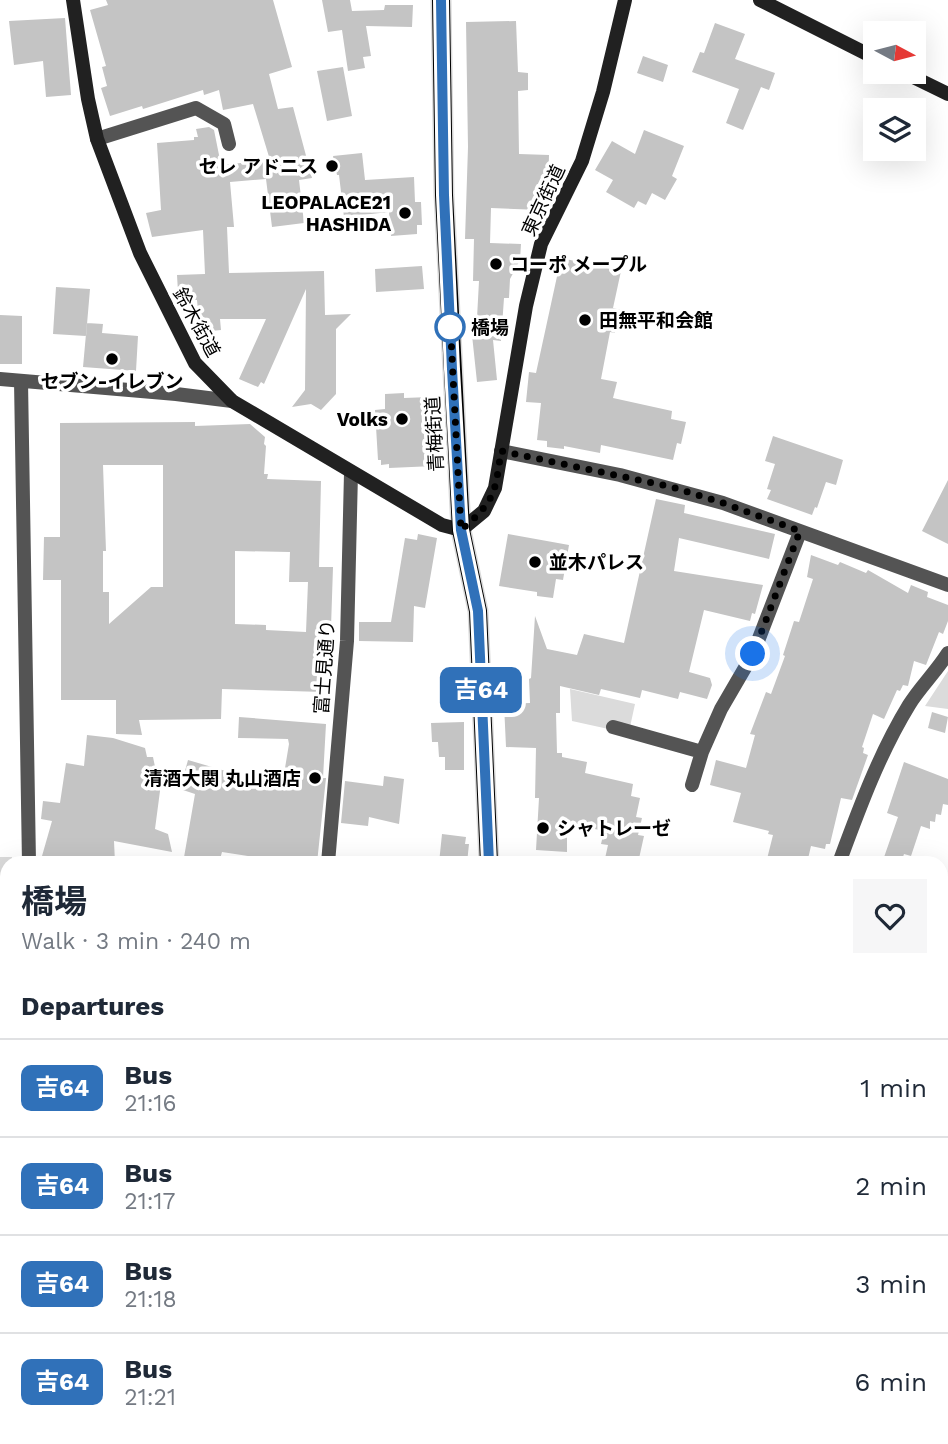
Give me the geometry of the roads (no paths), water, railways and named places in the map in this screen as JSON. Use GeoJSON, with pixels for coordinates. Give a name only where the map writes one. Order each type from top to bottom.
{"type":"FeatureCollection","features":[{"type":"Feature","properties":{"kind":"main road","name":"青梅街道"},"geometry":{"type":"LineString","coordinates":[[441,0],[445,206],[461,530],[478,611],[489,856]]}},
{"type":"Feature","properties":{"kind":"street","name":"鈴木街道"},"geometry":{"type":"LineString","coordinates":[[73,0],[97,139],[140,253],[167,312],[195,363],[232,401],[442,525],[461,530]]}},
{"type":"Feature","properties":{"kind":"street","name":"東京街道"},"geometry":{"type":"LineString","coordinates":[[461,530],[484,510],[491,498],[526,306],[541,244],[582,161],[603,92],[625,0]]}},
{"type":"Feature","properties":{"kind":"street"},"geometry":{"type":"LineString","coordinates":[[760,0],[863,52]]}},
{"type":"Feature","properties":{"kind":"street"},"geometry":{"type":"LineString","coordinates":[[926,83],[948,94]]}},
{"type":"Feature","properties":{"kind":"street"},"geometry":{"type":"LineString","coordinates":[[97,139],[196,108],[224,124],[229,144]]}},
{"type":"Feature","properties":{"kind":"street"},"geometry":{"type":"LineString","coordinates":[[0,379],[232,401]]}},
{"type":"Feature","properties":{"kind":"street"},"geometry":{"type":"LineString","coordinates":[[21,381],[29,856]]}},
{"type":"Feature","properties":{"kind":"street"},"geometry":{"type":"LineString","coordinates":[[501,451],[672,487],[948,585]]}},
{"type":"Feature","properties":{"kind":"street","name":"富士見通り"},"geometry":{"type":"LineString","coordinates":[[329,856],[347,641],[351,473]]}},
{"type":"Feature","properties":{"kind":"street"},"geometry":{"type":"LineString","coordinates":[[692,785],[702,752],[721,709],[753,654],[800,531]]}},
{"type":"Feature","properties":{"kind":"street"},"geometry":{"type":"LineString","coordinates":[[842,856],[892,734],[911,701],[937,671],[948,653]]}},
{"type":"Feature","properties":{"kind":"street"},"geometry":{"type":"LineString","coordinates":[[613,727],[702,752]]}},
{"type":"Feature","properties":{"kind":"place","name":"セレ アドニス"},"geometry":{"type":"Point","coordinates":[332,166]}},
{"type":"Feature","properties":{"kind":"place","name":"LEOPALACE21 HASHIDA"},"geometry":{"type":"Point","coordinates":[405,213]}},
{"type":"Feature","properties":{"kind":"place","name":"コーポ メープル"},"geometry":{"type":"Point","coordinates":[496,264]}},
{"type":"Feature","properties":{"kind":"place","name":"田無平和会館"},"geometry":{"type":"Point","coordinates":[585,320]}},
{"type":"Feature","properties":{"kind":"place","name":"橋場"},"geometry":{"type":"Point","coordinates":[450,327]}},
{"type":"Feature","properties":{"kind":"place","name":"セブン-イレブン"},"geometry":{"type":"Point","coordinates":[112,359]}},
{"type":"Feature","properties":{"kind":"place","name":"Volks"},"geometry":{"type":"Point","coordinates":[402,419]}},
{"type":"Feature","properties":{"kind":"place","name":"並木パレス"},"geometry":{"type":"Point","coordinates":[535,562]}},
{"type":"Feature","properties":{"kind":"place","name":"清酒大関 丸山酒店"},"geometry":{"type":"Point","coordinates":[315,778]}},
{"type":"Feature","properties":{"kind":"place","name":"シャトレーゼ"},"geometry":{"type":"Point","coordinates":[543,828]}}]}
